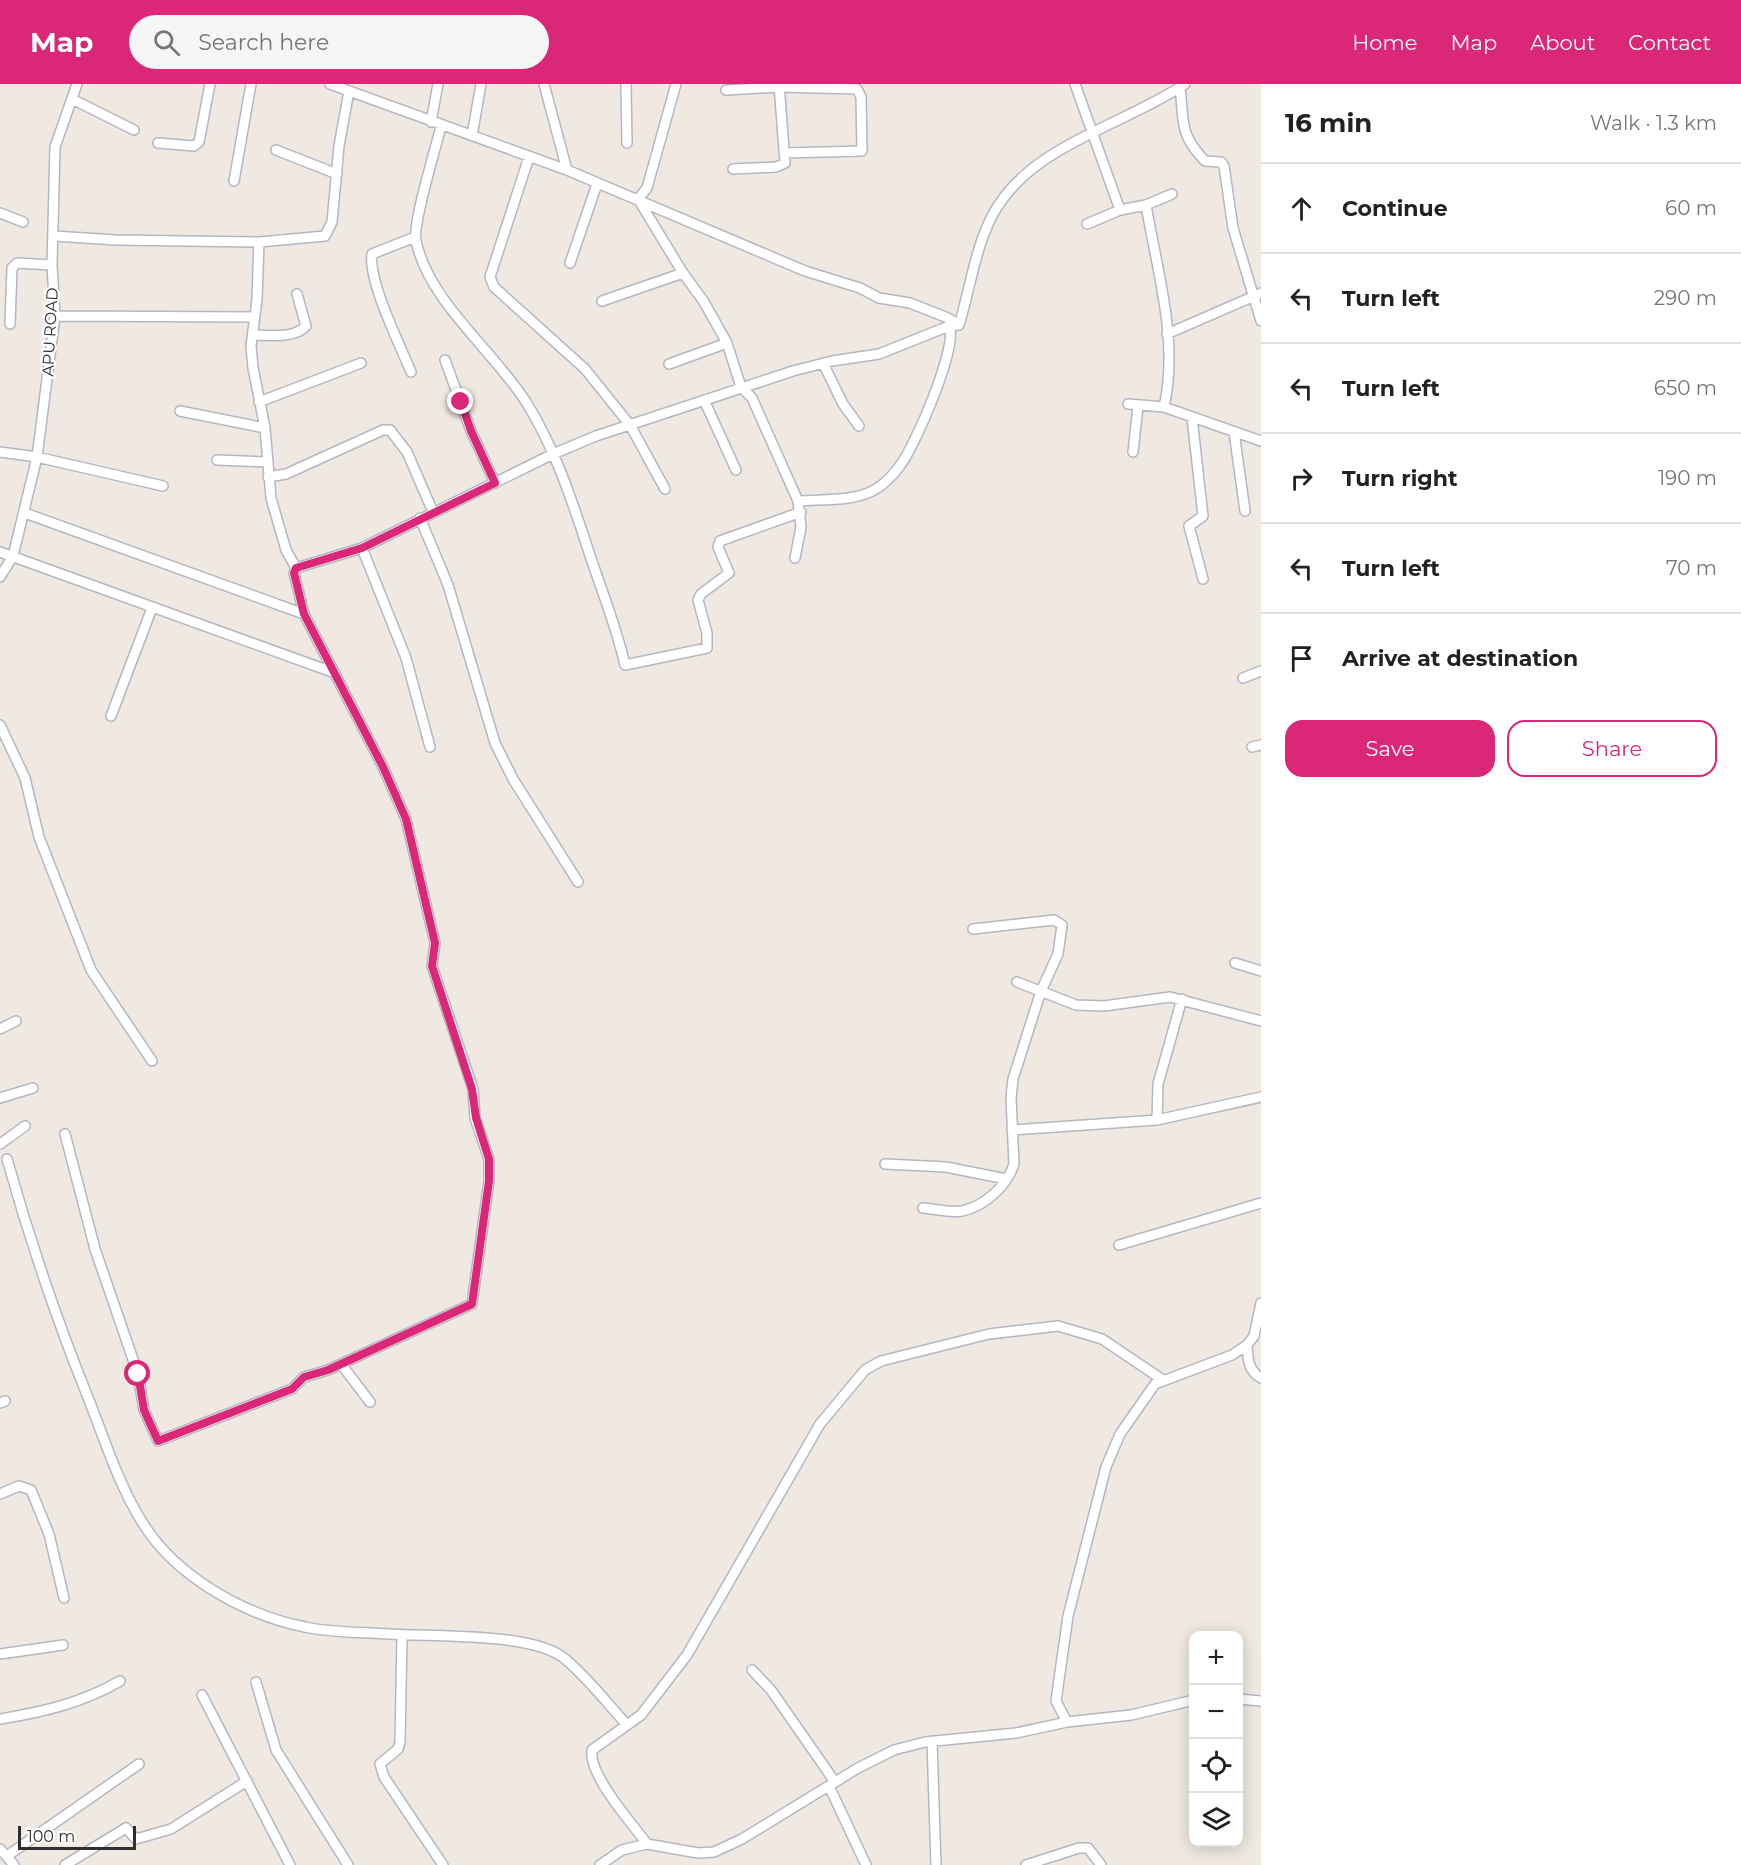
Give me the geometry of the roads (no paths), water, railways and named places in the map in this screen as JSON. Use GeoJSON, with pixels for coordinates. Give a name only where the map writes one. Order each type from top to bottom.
{"type":"FeatureCollection","features":[{"type":"Feature","properties":{"kind":"street","name":"APU ROAD"},"geometry":{"type":"LineString","coordinates":[[0,577],[12,556],[25,513],[37,457],[55,316],[52,265],[55,147],[77,84]]}},
{"type":"Feature","properties":{"kind":"street"},"geometry":{"type":"LineString","coordinates":[[158,143],[194,146],[199,142],[210,84]]}},
{"type":"Feature","properties":{"kind":"street"},"geometry":{"type":"LineString","coordinates":[[234,181],[251,84]]}},
{"type":"Feature","properties":{"kind":"street"},"geometry":{"type":"LineString","coordinates":[[330,84],[567,170],[805,271],[860,288],[879,298],[910,303],[954,326]]}},
{"type":"Feature","properties":{"kind":"street"},"geometry":{"type":"LineString","coordinates":[[431,122],[438,84]]}},
{"type":"Feature","properties":{"kind":"street"},"geometry":{"type":"LineString","coordinates":[[471,136],[481,84]]}},
{"type":"Feature","properties":{"kind":"street"},"geometry":{"type":"LineString","coordinates":[[544,84],[567,170]]}},
{"type":"Feature","properties":{"kind":"street"},"geometry":{"type":"LineString","coordinates":[[626,84],[627,143]]}},
{"type":"Feature","properties":{"kind":"street"},"geometry":{"type":"LineString","coordinates":[[638,199],[647,188],[676,84]]}},
{"type":"Feature","properties":{"kind":"street"},"geometry":{"type":"LineString","coordinates":[[1075,84],[1120,210]]}},
{"type":"Feature","properties":{"kind":"street"},"geometry":{"type":"LineString","coordinates":[[726,90],[779,85],[857,89],[861,98],[862,151],[784,153]]}},
{"type":"Feature","properties":{"kind":"street"},"geometry":{"type":"LineString","coordinates":[[733,169],[785,164],[779,85]]}},
{"type":"Feature","properties":{"kind":"street"},"geometry":{"type":"LineString","coordinates":[[798,501],[865,494],[876,489],[900,466],[923,423],[950,350],[954,326],[980,246],[991,217],[1005,195],[1057,149],[1092,135],[1183,86],[1185,135],[1205,161],[1221,162],[1224,166],[1233,228],[1258,294],[1261,321]]}},
{"type":"Feature","properties":{"kind":"street"},"geometry":{"type":"LineString","coordinates":[[54,236],[116,240],[259,242],[325,236],[332,222],[339,146],[349,91]]}},
{"type":"Feature","properties":{"kind":"street"},"geometry":{"type":"LineString","coordinates":[[72,99],[134,130]]}},
{"type":"Feature","properties":{"kind":"street"},"geometry":{"type":"LineString","coordinates":[[441,126],[415,237],[427,269],[445,299],[525,401],[553,454],[576,506],[584,538],[618,632],[625,665],[707,648],[707,633],[698,600],[701,594],[729,573],[718,547],[720,541],[801,512]]}},
{"type":"Feature","properties":{"kind":"street"},"geometry":{"type":"LineString","coordinates":[[276,150],[338,174]]}},
{"type":"Feature","properties":{"kind":"street"},"geometry":{"type":"LineString","coordinates":[[529,157],[517,185],[490,277],[494,286],[585,369],[630,425],[665,489]]}},
{"type":"Feature","properties":{"kind":"street"},"geometry":{"type":"LineString","coordinates":[[570,263],[597,184]]}},
{"type":"Feature","properties":{"kind":"street"},"geometry":{"type":"LineString","coordinates":[[1087,224],[1120,210],[1146,205],[1172,194]]}},
{"type":"Feature","properties":{"kind":"street"},"geometry":{"type":"LineString","coordinates":[[638,199],[683,273],[704,302],[727,343],[741,387],[752,398],[798,501],[801,527],[795,558]]}},
{"type":"Feature","properties":{"kind":"street"},"geometry":{"type":"LineString","coordinates":[[1146,205],[1167,334],[1169,371],[1164,408]]}},
{"type":"Feature","properties":{"kind":"street"},"geometry":{"type":"LineString","coordinates":[[0,213],[23,222]]}},
{"type":"Feature","properties":{"kind":"street"},"geometry":{"type":"LineString","coordinates":[[411,372],[376,284],[371,260],[372,254],[381,249],[415,237]]}},
{"type":"Feature","properties":{"kind":"street"},"geometry":{"type":"LineString","coordinates":[[65,1134],[94,1249],[138,1374],[144,1410],[158,1441],[292,1389],[304,1377],[341,1364],[472,1304],[489,1181],[489,1159],[476,1118],[472,1089],[432,966],[435,943],[406,819],[304,614],[294,573],[296,568],[278,529],[268,477],[265,428],[253,368],[259,242]]}},
{"type":"Feature","properties":{"kind":"street"},"geometry":{"type":"LineString","coordinates":[[10,324],[12,268],[17,263],[52,265]]}},
{"type":"Feature","properties":{"kind":"street"},"geometry":{"type":"LineString","coordinates":[[602,301],[683,273]]}},
{"type":"Feature","properties":{"kind":"street"},"geometry":{"type":"LineString","coordinates":[[253,335],[275,336],[302,331],[306,326],[306,321],[297,294]]}},
{"type":"Feature","properties":{"kind":"street"},"geometry":{"type":"LineString","coordinates":[[1167,334],[1258,294]]}},
{"type":"Feature","properties":{"kind":"street"},"geometry":{"type":"LineString","coordinates":[[55,316],[254,317]]}},
{"type":"Feature","properties":{"kind":"street"},"geometry":{"type":"LineString","coordinates":[[296,568],[362,548],[553,454],[630,425],[741,387],[823,363],[879,354],[954,326]]}},
{"type":"Feature","properties":{"kind":"street"},"geometry":{"type":"LineString","coordinates":[[669,364],[727,343]]}},
{"type":"Feature","properties":{"kind":"street"},"geometry":{"type":"LineString","coordinates":[[445,360],[471,431],[495,483]]}},
{"type":"Feature","properties":{"kind":"street"},"geometry":{"type":"LineString","coordinates":[[259,402],[361,363]]}},
{"type":"Feature","properties":{"kind":"street"},"geometry":{"type":"LineString","coordinates":[[823,363],[843,404],[859,426]]}},
{"type":"Feature","properties":{"kind":"street"},"geometry":{"type":"LineString","coordinates":[[704,400],[736,470]]}},
{"type":"Feature","properties":{"kind":"street"},"geometry":{"type":"LineString","coordinates":[[1132,452],[1133,405],[1164,408],[1261,441]]}},
{"type":"Feature","properties":{"kind":"street"},"geometry":{"type":"LineString","coordinates":[[180,411],[265,428]]}},
{"type":"Feature","properties":{"kind":"street"},"geometry":{"type":"LineString","coordinates":[[1192,418],[1203,516],[1190,526],[1203,579]]}},
{"type":"Feature","properties":{"kind":"street"},"geometry":{"type":"LineString","coordinates":[[268,477],[286,474],[383,430],[390,430],[407,452],[433,512]]}},
{"type":"Feature","properties":{"kind":"street"},"geometry":{"type":"LineString","coordinates":[[1233,432],[1245,511]]}},
{"type":"Feature","properties":{"kind":"street"},"geometry":{"type":"LineString","coordinates":[[0,452],[37,457],[163,486]]}},
{"type":"Feature","properties":{"kind":"street"},"geometry":{"type":"LineString","coordinates":[[217,460],[267,462]]}},
{"type":"Feature","properties":{"kind":"street"},"geometry":{"type":"LineString","coordinates":[[25,513],[304,614]]}},
{"type":"Feature","properties":{"kind":"street"},"geometry":{"type":"LineString","coordinates":[[420,518],[447,585],[495,743],[513,779],[578,882]]}},
{"type":"Feature","properties":{"kind":"street"},"geometry":{"type":"LineString","coordinates":[[362,548],[406,658],[430,747]]}},
{"type":"Feature","properties":{"kind":"street"},"geometry":{"type":"LineString","coordinates":[[0,552],[335,673]]}},
{"type":"Feature","properties":{"kind":"street"},"geometry":{"type":"LineString","coordinates":[[111,716],[152,608]]}},
{"type":"Feature","properties":{"kind":"street"},"geometry":{"type":"LineString","coordinates":[[1243,678],[1261,671]]}},
{"type":"Feature","properties":{"kind":"street"},"geometry":{"type":"LineString","coordinates":[[0,725],[25,778],[39,837],[91,970],[152,1061]]}},
{"type":"Feature","properties":{"kind":"street"},"geometry":{"type":"LineString","coordinates":[[923,1208],[962,1211],[986,1200],[1006,1179],[1014,1164],[1013,1079],[1041,991],[1058,954],[1062,935],[1062,925],[1059,921],[973,929]]}},
{"type":"Feature","properties":{"kind":"street"},"geometry":{"type":"LineString","coordinates":[[1235,963],[1261,971]]}},
{"type":"Feature","properties":{"kind":"street"},"geometry":{"type":"LineString","coordinates":[[1017,982],[1058,999],[1090,1006],[1154,998],[1182,999],[1261,1021]]}},
{"type":"Feature","properties":{"kind":"street"},"geometry":{"type":"LineString","coordinates":[[1157,1120],[1158,1084],[1182,999]]}},
{"type":"Feature","properties":{"kind":"street"},"geometry":{"type":"LineString","coordinates":[[0,1029],[16,1021]]}},
{"type":"Feature","properties":{"kind":"street"},"geometry":{"type":"LineString","coordinates":[[0,1098],[33,1088]]}},
{"type":"Feature","properties":{"kind":"street"},"geometry":{"type":"LineString","coordinates":[[1012,1130],[1157,1120],[1261,1097]]}},
{"type":"Feature","properties":{"kind":"street"},"geometry":{"type":"LineString","coordinates":[[0,1144],[24,1126]]}},
{"type":"Feature","properties":{"kind":"street"},"geometry":{"type":"LineString","coordinates":[[8,1159],[23,1217],[54,1314],[121,1479],[141,1521],[160,1548],[180,1566],[225,1596],[264,1616],[306,1628],[535,1644],[565,1658],[627,1725]]}},
{"type":"Feature","properties":{"kind":"street"},"geometry":{"type":"LineString","coordinates":[[885,1164],[946,1167],[1006,1179]]}},
{"type":"Feature","properties":{"kind":"street"},"geometry":{"type":"LineString","coordinates":[[1119,1245],[1261,1203]]}},
{"type":"Feature","properties":{"kind":"street"},"geometry":{"type":"LineString","coordinates":[[1067,1722],[1056,1701],[1068,1616],[1106,1467],[1120,1434],[1140,1402],[1155,1384],[1232,1355],[1247,1345],[1254,1336],[1261,1303]]}},
{"type":"Feature","properties":{"kind":"street"},"geometry":{"type":"LineString","coordinates":[[647,1844],[598,1775],[590,1760],[592,1750],[641,1715],[687,1655],[820,1424],[865,1370],[881,1361],[989,1334],[1058,1326],[1102,1339],[1163,1380]]}},
{"type":"Feature","properties":{"kind":"street"},"geometry":{"type":"LineString","coordinates":[[1247,1345],[1248,1363],[1252,1373],[1261,1378]]}},
{"type":"Feature","properties":{"kind":"street"},"geometry":{"type":"LineString","coordinates":[[341,1364],[370,1402]]}},
{"type":"Feature","properties":{"kind":"street"},"geometry":{"type":"LineString","coordinates":[[0,1494],[19,1485],[31,1490],[49,1534],[64,1598]]}},
{"type":"Feature","properties":{"kind":"street"},"geometry":{"type":"LineString","coordinates":[[402,1635],[400,1742],[398,1749],[380,1764],[384,1777],[443,1865]]}},
{"type":"Feature","properties":{"kind":"street"},"geometry":{"type":"LineString","coordinates":[[0,1654],[63,1645]]}},
{"type":"Feature","properties":{"kind":"street"},"geometry":{"type":"LineString","coordinates":[[752,1670],[771,1690],[832,1784],[866,1865]]}},
{"type":"Feature","properties":{"kind":"street"},"geometry":{"type":"LineString","coordinates":[[0,1719],[61,1707],[99,1693],[120,1681]]}},
{"type":"Feature","properties":{"kind":"street"},"geometry":{"type":"LineString","coordinates":[[256,1682],[276,1750],[348,1865]]}},
{"type":"Feature","properties":{"kind":"street"},"geometry":{"type":"LineString","coordinates":[[202,1695],[290,1865]]}},
{"type":"Feature","properties":{"kind":"street"},"geometry":{"type":"LineString","coordinates":[[1243,1700],[1261,1701]]}},
{"type":"Feature","properties":{"kind":"street"},"geometry":{"type":"LineString","coordinates":[[600,1865],[622,1850],[647,1844],[698,1853],[714,1852],[742,1839],[832,1784],[894,1750],[932,1742],[1016,1733],[1067,1722],[1131,1715],[1189,1701]]}},
{"type":"Feature","properties":{"kind":"street"},"geometry":{"type":"LineString","coordinates":[[932,1742],[936,1865]]}},
{"type":"Feature","properties":{"kind":"street"},"geometry":{"type":"LineString","coordinates":[[7,1856],[139,1764]]}},
{"type":"Feature","properties":{"kind":"street"},"geometry":{"type":"LineString","coordinates":[[65,1865],[126,1828],[136,1839],[171,1829],[246,1781]]}},
{"type":"Feature","properties":{"kind":"street"},"geometry":{"type":"LineString","coordinates":[[0,1848],[14,1865]]}},
{"type":"Feature","properties":{"kind":"street"},"geometry":{"type":"LineString","coordinates":[[1026,1865],[1079,1848],[1088,1848],[1101,1865]]}}]}
